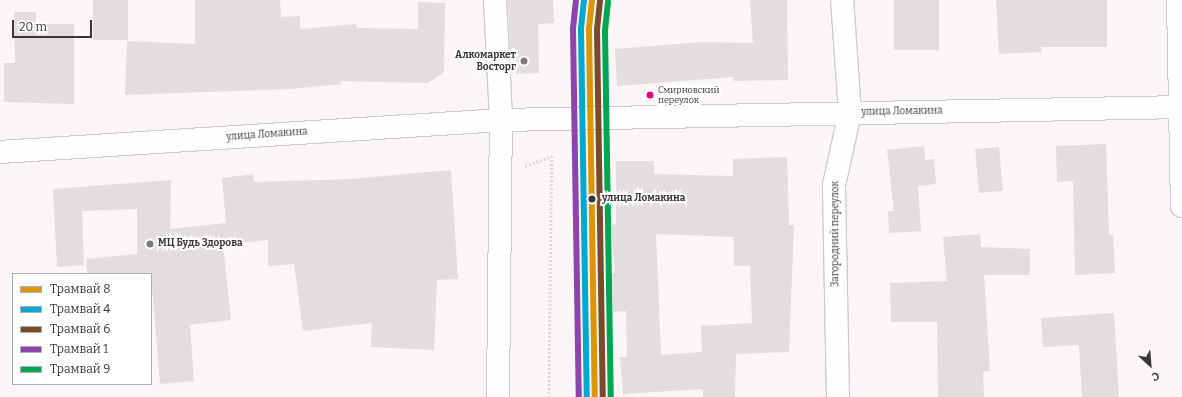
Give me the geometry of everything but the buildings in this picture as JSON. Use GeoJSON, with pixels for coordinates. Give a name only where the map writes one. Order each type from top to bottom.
{"type":"FeatureCollection","features":[{"type":"Feature","properties":{"kind":"main road"},"geometry":{"type":"LineString","coordinates":[[495,0],[501,120],[498,397]]}},
{"type":"Feature","properties":{"kind":"main road","name":"Загородний переулок"},"geometry":{"type":"LineString","coordinates":[[838,397],[834,185],[850,113],[842,0]]}},
{"type":"Feature","properties":{"kind":"main road"},"geometry":{"type":"LineString","coordinates":[[1178,0],[1182,206]]}},
{"type":"Feature","properties":{"kind":"main road","name":"улица Ломакина"},"geometry":{"type":"LineString","coordinates":[[0,152],[501,120],[1181,107]]}},
{"type":"Feature","properties":{"kind":"path"},"geometry":{"type":"LineString","coordinates":[[500,176],[552,156],[550,397]]}},
{"type":"Feature","properties":{"kind":"tram line","name":"1"},"geometry":{"type":"LineString","coordinates":[[576,0],[573,30],[579,397]]}},
{"type":"Feature","properties":{"kind":"tram line","name":"4"},"geometry":{"type":"LineString","coordinates":[[584,0],[581,30],[587,397]]}},
{"type":"Feature","properties":{"kind":"tram line","name":"8"},"geometry":{"type":"LineString","coordinates":[[592,0],[589,30],[595,397]]}},
{"type":"Feature","properties":{"kind":"tram line","name":"6"},"geometry":{"type":"LineString","coordinates":[[600,1],[597,30],[603,397]]}},
{"type":"Feature","properties":{"kind":"tram line","name":"9"},"geometry":{"type":"LineString","coordinates":[[608,2],[605,31],[611,397]]}},
{"type":"Feature","properties":{"kind":"place","name":"Алкомаркет Восторг"},"geometry":{"type":"Point","coordinates":[524,61]}},
{"type":"Feature","properties":{"kind":"place","name":"Смирновский переулок"},"geometry":{"type":"Point","coordinates":[650,95]}},
{"type":"Feature","properties":{"kind":"place","name":"улица Ломакина"},"geometry":{"type":"Point","coordinates":[592,199]}},
{"type":"Feature","properties":{"kind":"place","name":"МЦ Будь Здорова"},"geometry":{"type":"Point","coordinates":[150,244]}}]}
